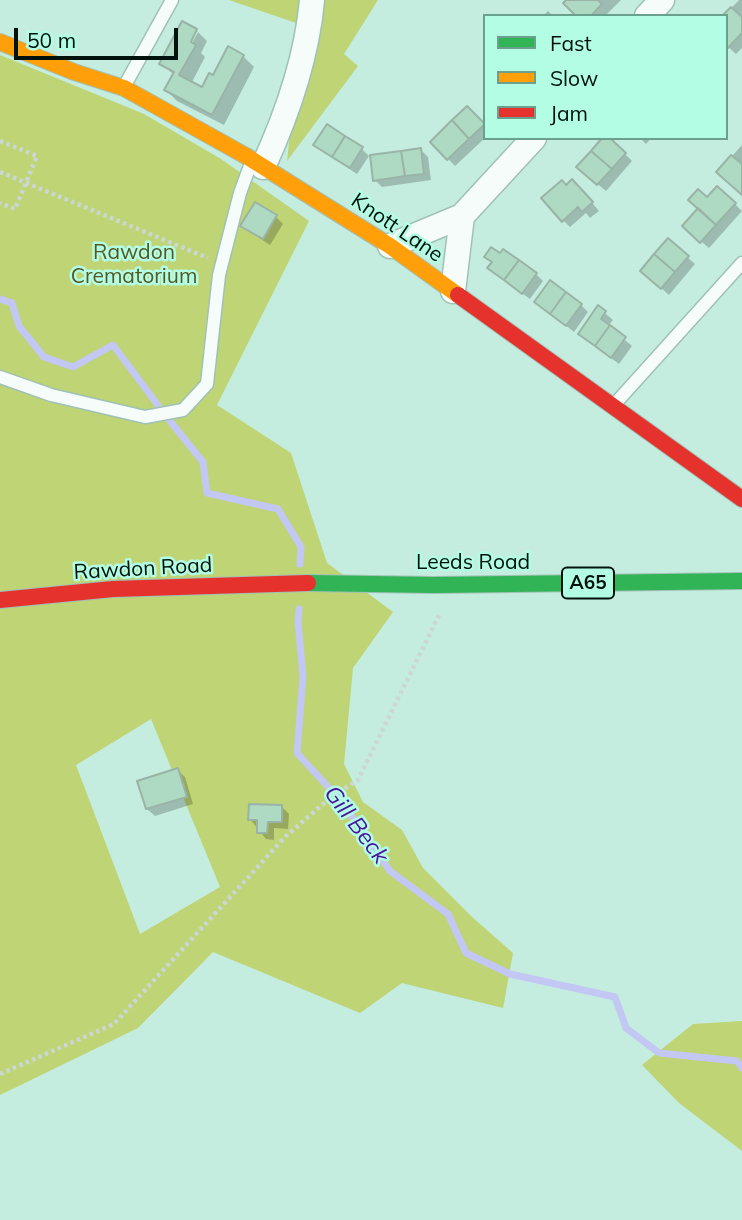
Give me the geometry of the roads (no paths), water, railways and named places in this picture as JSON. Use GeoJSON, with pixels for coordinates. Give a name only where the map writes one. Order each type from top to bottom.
{"type":"FeatureCollection","features":[{"type":"Feature","properties":{"kind":"street"},"geometry":{"type":"LineString","coordinates":[[257,163],[280,132],[299,67],[312,0]]}},
{"type":"Feature","properties":{"kind":"street"},"geometry":{"type":"LineString","coordinates":[[649,14],[662,0]]}},
{"type":"Feature","properties":{"kind":"street","name":"Knott Lane"},"geometry":{"type":"LineString","coordinates":[[0,42],[74,72],[124,88],[257,163],[390,246],[742,499]]}},
{"type":"Feature","properties":{"kind":"street"},"geometry":{"type":"LineString","coordinates":[[390,246],[462,215],[532,140]]}},
{"type":"Feature","properties":{"kind":"street"},"geometry":{"type":"LineString","coordinates":[[453,291],[462,215]]}},
{"type":"Feature","properties":{"kind":"street","name":"Leeds Road"},"geometry":{"type":"LineString","coordinates":[[289,583],[433,585],[742,581]]}},
{"type":"Feature","properties":{"kind":"street","name":"Rawdon Road"},"geometry":{"type":"LineString","coordinates":[[0,600],[113,589],[289,583]]}},
{"type":"Feature","properties":{"kind":"lane"},"geometry":{"type":"LineString","coordinates":[[124,88],[172,0]]}},
{"type":"Feature","properties":{"kind":"lane"},"geometry":{"type":"LineString","coordinates":[[0,377],[51,395],[145,417],[183,410],[207,384],[219,275],[240,193],[257,163]]}},
{"type":"Feature","properties":{"kind":"lane"},"geometry":{"type":"LineString","coordinates":[[613,406],[742,263]]}},
{"type":"Feature","properties":{"kind":"waterway","name":"Gill Beck"},"geometry":{"type":"LineString","coordinates":[[0,299],[12,303],[19,326],[44,357],[73,367],[113,345],[203,462],[207,493],[278,509],[301,547],[300,564]]}},
{"type":"Feature","properties":{"kind":"waterway","name":"Gill Beck"},"geometry":{"type":"LineString","coordinates":[[299,609],[303,676],[297,753],[341,801],[390,871],[448,914],[466,953],[510,974],[615,997],[626,1028],[659,1053],[737,1061],[742,1068]]}},
{"type":"Feature","properties":{"kind":"park label","name":"Rawdon Crematorium"},"geometry":{"type":"Point","coordinates":[134,265]}}]}
